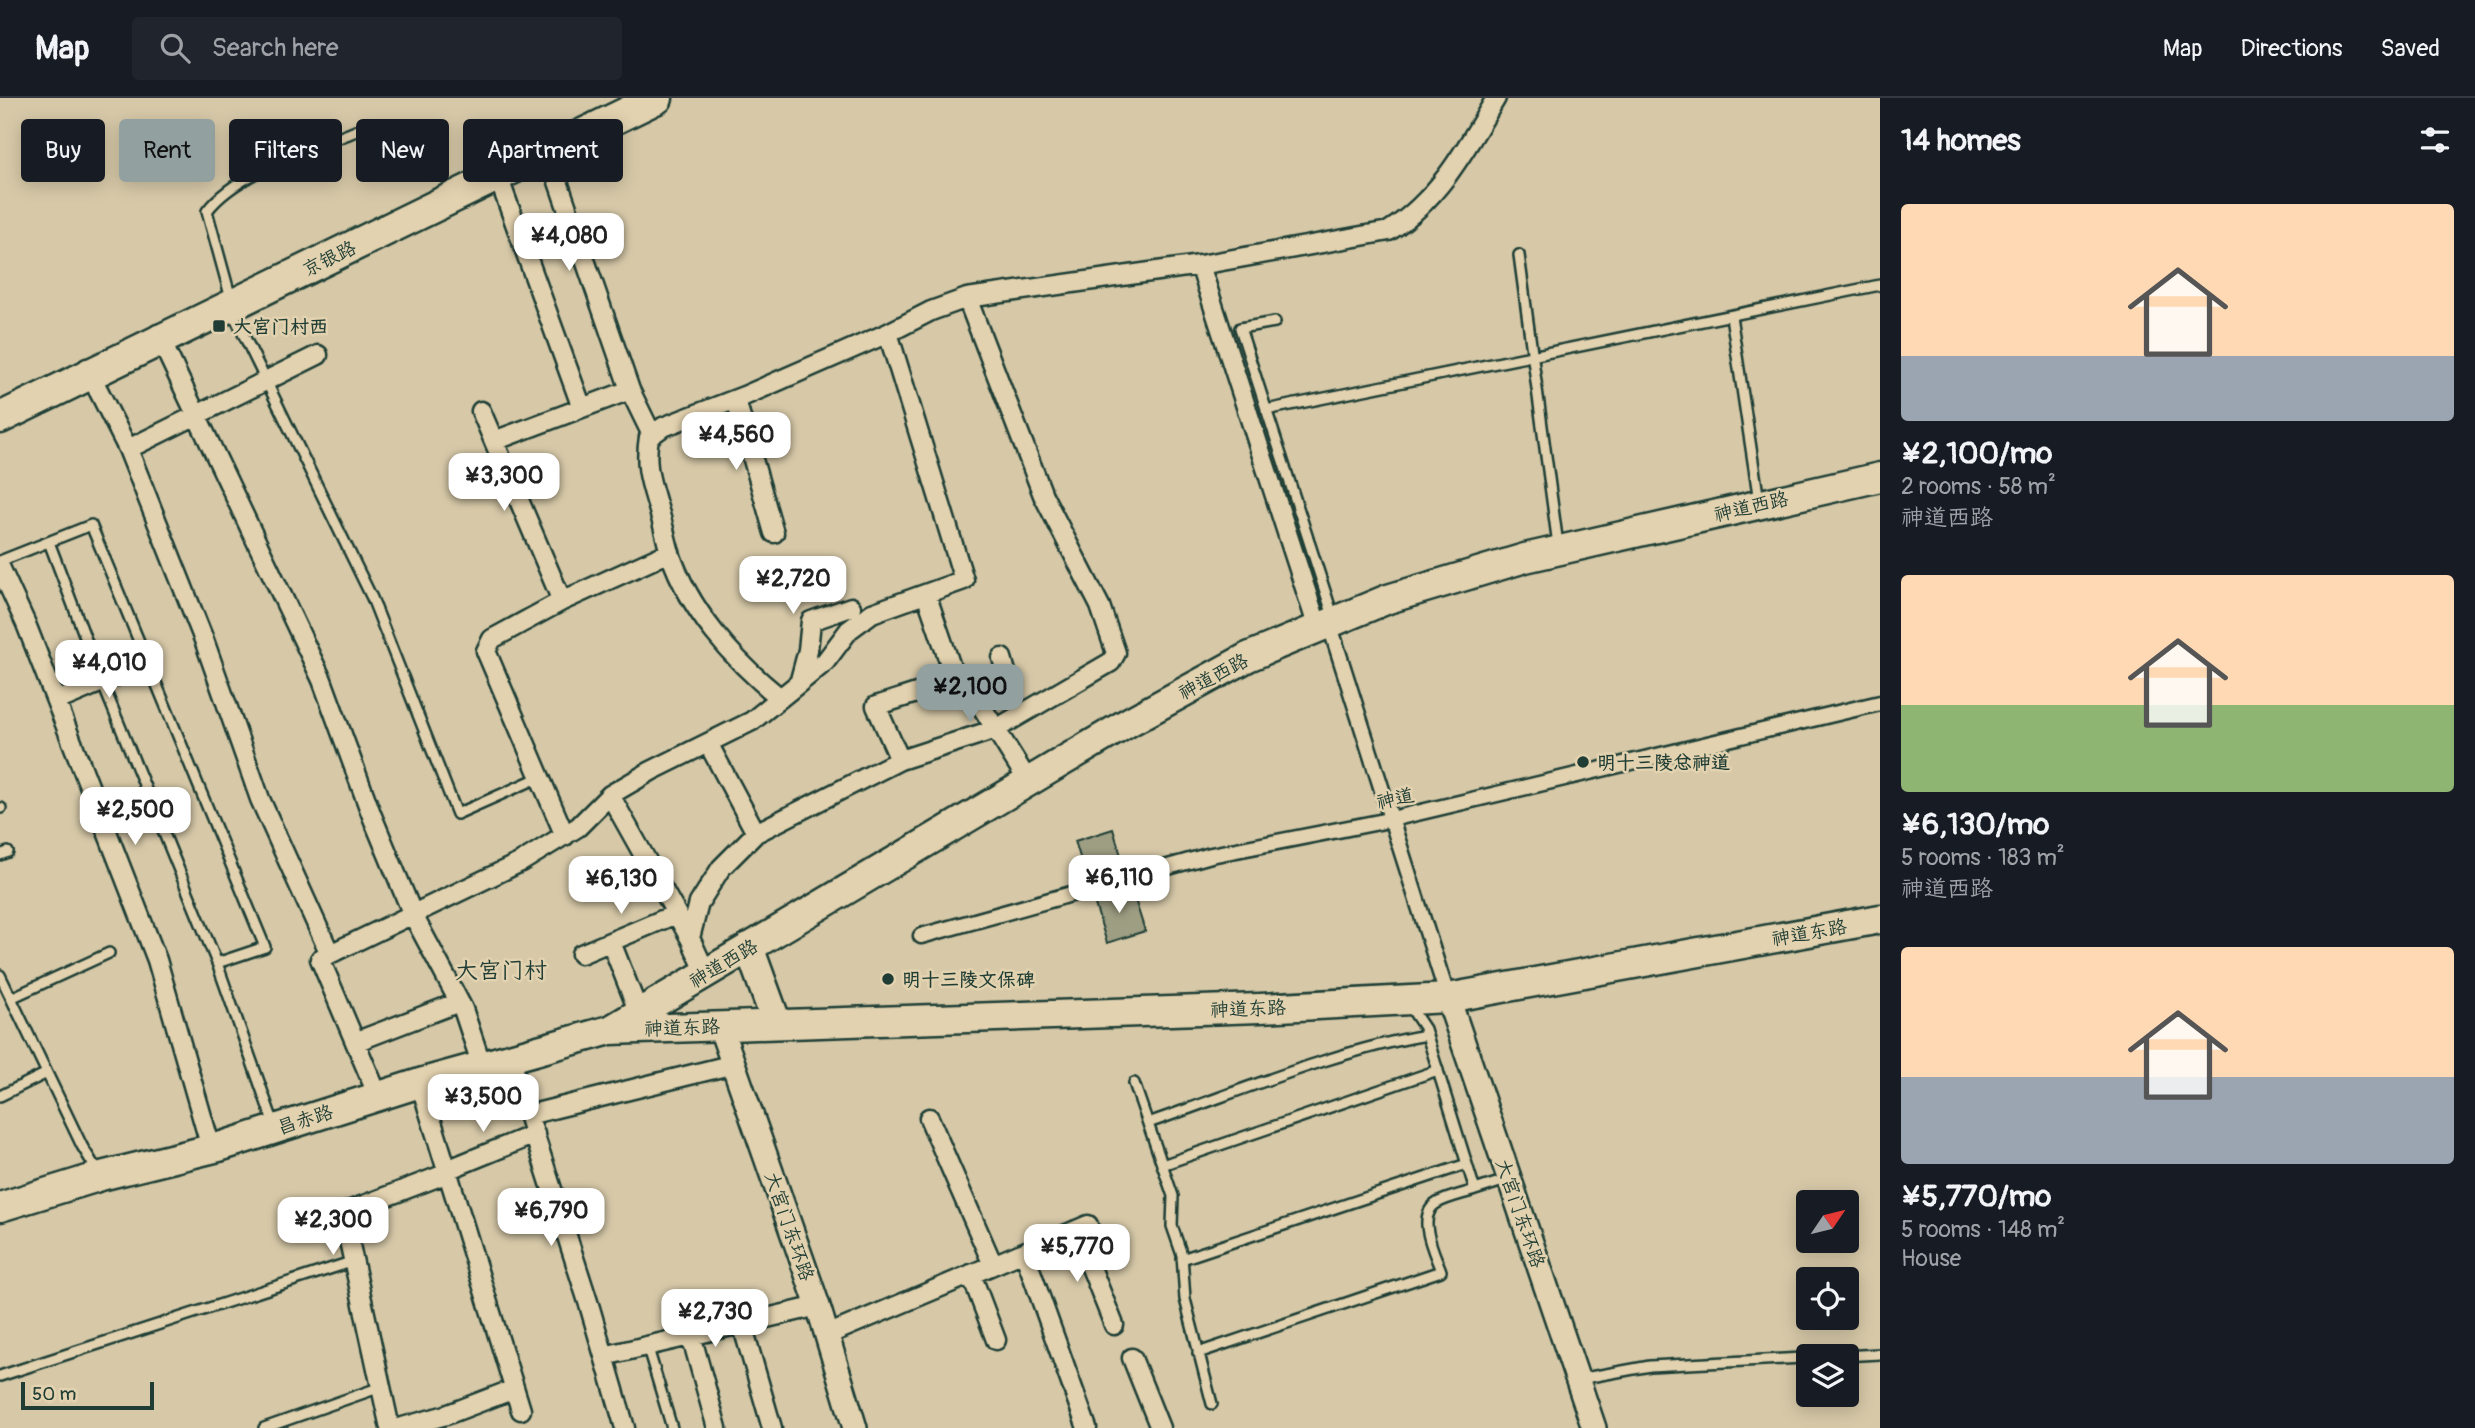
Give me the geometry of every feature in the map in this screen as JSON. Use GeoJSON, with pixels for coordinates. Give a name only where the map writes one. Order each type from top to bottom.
{"type":"FeatureCollection","features":[{"type":"Feature","properties":{"kind":"highway","name":"京银路"},"geometry":{"type":"LineString","coordinates":[[602,119],[642,98]]}},
{"type":"Feature","properties":{"kind":"highway","name":"京银路"},"geometry":{"type":"LineString","coordinates":[[610,119],[657,98]]}},
{"type":"Feature","properties":{"kind":"highway","name":"京银路"},"geometry":{"type":"LineString","coordinates":[[0,418],[88,370],[475,182]]}},
{"type":"Feature","properties":{"kind":"highway","name":"京银路"},"geometry":{"type":"LineString","coordinates":[[0,406],[88,370]]}},
{"type":"Feature","properties":{"kind":"main road","name":"神道西路"},"geometry":{"type":"LineString","coordinates":[[610,1030],[1028,781],[1248,657],[1388,599],[1559,551],[1880,477]]}},
{"type":"Feature","properties":{"kind":"main road","name":"神道东路"},"geometry":{"type":"LineString","coordinates":[[610,1030],[1246,1009],[1448,998],[1880,919]]}},
{"type":"Feature","properties":{"kind":"main road"},"geometry":{"type":"LineString","coordinates":[[749,947],[768,983],[777,1024]]}},
{"type":"Feature","properties":{"kind":"main road","name":"昌赤路"},"geometry":{"type":"LineString","coordinates":[[0,1207],[101,1176],[211,1148],[420,1083],[610,1030]]}},
{"type":"Feature","properties":{"kind":"street"},"geometry":{"type":"LineString","coordinates":[[779,697],[754,677],[721,641],[693,601],[670,552],[645,460],[652,435],[663,427],[736,400],[932,311],[967,298],[1200,265],[1389,231],[1414,215],[1442,186],[1496,98]]}},
{"type":"Feature","properties":{"kind":"street"},"geometry":{"type":"LineString","coordinates":[[500,182],[582,408]]}},
{"type":"Feature","properties":{"kind":"street"},"geometry":{"type":"LineString","coordinates":[[558,182],[630,390],[652,435]]}},
{"type":"Feature","properties":{"kind":"street"},"geometry":{"type":"LineString","coordinates":[[1200,265],[1327,624],[1448,998]]}},
{"type":"Feature","properties":{"kind":"street"},"geometry":{"type":"LineString","coordinates":[[690,938],[699,903],[721,868],[756,833],[900,760],[996,729],[1111,662],[1116,653],[1100,606],[1043,495],[967,298]]}},
{"type":"Feature","properties":{"kind":"street"},"geometry":{"type":"LineString","coordinates":[[378,1096],[320,959],[521,862],[565,836],[610,795],[752,721],[825,662],[849,630],[872,613],[964,580],[888,333]]}},
{"type":"Feature","properties":{"kind":"street"},"geometry":{"type":"LineString","coordinates":[[159,335],[322,680],[372,816],[413,915],[459,1002],[482,1066]]}},
{"type":"Feature","properties":{"kind":"street"},"geometry":{"type":"LineString","coordinates":[[128,449],[318,355]]}},
{"type":"Feature","properties":{"kind":"street"},"geometry":{"type":"LineString","coordinates":[[88,370],[128,449],[204,640],[260,799],[330,954]]}},
{"type":"Feature","properties":{"kind":"street"},"geometry":{"type":"LineString","coordinates":[[494,441],[630,390]]}},
{"type":"Feature","properties":{"kind":"street"},"geometry":{"type":"LineString","coordinates":[[736,400],[774,533]]}},
{"type":"Feature","properties":{"kind":"street"},"geometry":{"type":"LineString","coordinates":[[481,411],[562,601]]}},
{"type":"Feature","properties":{"kind":"street"},"geometry":{"type":"LineString","coordinates":[[565,836],[486,651],[492,639],[562,601],[670,552]]}},
{"type":"Feature","properties":{"kind":"street"},"geometry":{"type":"LineString","coordinates":[[0,567],[57,701],[157,960],[211,1148]]}},
{"type":"Feature","properties":{"kind":"street"},"geometry":{"type":"LineString","coordinates":[[926,594],[951,667],[975,696],[1028,781]]}},
{"type":"Feature","properties":{"kind":"street"},"geometry":{"type":"LineString","coordinates":[[800,680],[808,650],[811,621],[851,607]]}},
{"type":"Feature","properties":{"kind":"street"},"geometry":{"type":"LineString","coordinates":[[975,696],[1008,678],[1002,658]]}},
{"type":"Feature","properties":{"kind":"street"},"geometry":{"type":"LineString","coordinates":[[57,701],[147,663]]}},
{"type":"Feature","properties":{"kind":"street"},"geometry":{"type":"LineString","coordinates":[[900,760],[876,706],[932,688]]}},
{"type":"Feature","properties":{"kind":"street","name":"神道"},"geometry":{"type":"LineString","coordinates":[[921,936],[1211,855],[1392,819],[1880,703]]}},
{"type":"Feature","properties":{"kind":"street"},"geometry":{"type":"LineString","coordinates":[[708,743],[756,833]]}},
{"type":"Feature","properties":{"kind":"street"},"geometry":{"type":"LineString","coordinates":[[610,795],[690,938],[706,973]]}},
{"type":"Feature","properties":{"kind":"street"},"geometry":{"type":"LineString","coordinates":[[581,954],[676,914]]}},
{"type":"Feature","properties":{"kind":"street"},"geometry":{"type":"LineString","coordinates":[[611,942],[639,1013]]}},
{"type":"Feature","properties":{"kind":"street","name":"大宫门东环路"},"geometry":{"type":"LineString","coordinates":[[1448,998],[1594,1428]]}},
{"type":"Feature","properties":{"kind":"street"},"geometry":{"type":"LineString","coordinates":[[355,1042],[459,1002]]}},
{"type":"Feature","properties":{"kind":"street","name":"大宫门东环路"},"geometry":{"type":"LineString","coordinates":[[720,1026],[818,1306],[855,1428]]}},
{"type":"Feature","properties":{"kind":"street"},"geometry":{"type":"LineString","coordinates":[[510,1058],[625,1428]]}},
{"type":"Feature","properties":{"kind":"street"},"geometry":{"type":"LineString","coordinates":[[528,1115],[734,1064]]}},
{"type":"Feature","properties":{"kind":"street"},"geometry":{"type":"LineString","coordinates":[[420,1083],[521,1410]]}},
{"type":"Feature","properties":{"kind":"street"},"geometry":{"type":"LineString","coordinates":[[929,1118],[993,1265]]}},
{"type":"Feature","properties":{"kind":"street"},"geometry":{"type":"LineString","coordinates":[[390,1428],[343,1213],[535,1134]]}},
{"type":"Feature","properties":{"kind":"street"},"geometry":{"type":"LineString","coordinates":[[827,1335],[1082,1227],[1114,1325]]}},
{"type":"Feature","properties":{"kind":"street"},"geometry":{"type":"LineString","coordinates":[[1024,1252],[1087,1428]]}},
{"type":"Feature","properties":{"kind":"street"},"geometry":{"type":"LineString","coordinates":[[971,1274],[996,1340]]}},
{"type":"Feature","properties":{"kind":"street"},"geometry":{"type":"LineString","coordinates":[[604,1356],[818,1306]]}},
{"type":"Feature","properties":{"kind":"street"},"geometry":{"type":"LineString","coordinates":[[742,1324],[772,1428]]}},
{"type":"Feature","properties":{"kind":"street"},"geometry":{"type":"LineString","coordinates":[[691,1335],[717,1428]]}},
{"type":"Feature","properties":{"kind":"street"},"geometry":{"type":"LineString","coordinates":[[1132,1358],[1160,1428]]}},
{"type":"Feature","properties":{"kind":"street"},"geometry":{"type":"LineString","coordinates":[[399,1428],[448,1422],[514,1389]]}},
{"type":"Feature","properties":{"kind":"lane"},"geometry":{"type":"LineString","coordinates":[[356,132],[244,179],[217,198],[207,211],[230,301],[265,381],[372,598],[457,814],[540,777]]}},
{"type":"Feature","properties":{"kind":"lane"},"geometry":{"type":"LineString","coordinates":[[1519,254],[1559,551]]}},
{"type":"Feature","properties":{"kind":"lane"},"geometry":{"type":"LineString","coordinates":[[1266,410],[1880,285]]}},
{"type":"Feature","properties":{"kind":"lane"},"geometry":{"type":"LineString","coordinates":[[1731,316],[1760,505]]}},
{"type":"Feature","properties":{"kind":"lane"},"geometry":{"type":"LineString","coordinates":[[1275,323],[1240,328],[1327,624]]}},
{"type":"Feature","properties":{"kind":"lane"},"geometry":{"type":"LineString","coordinates":[[0,561],[91,525],[265,947],[217,963]]}},
{"type":"Feature","properties":{"kind":"lane"},"geometry":{"type":"LineString","coordinates":[[48,542],[217,963],[275,1128]]}},
{"type":"Feature","properties":{"kind":"lane"},"geometry":{"type":"LineString","coordinates":[[11,998],[109,953]]}},
{"type":"Feature","properties":{"kind":"lane"},"geometry":{"type":"LineString","coordinates":[[0,977],[82,1146],[101,1176]]}},
{"type":"Feature","properties":{"kind":"lane"},"geometry":{"type":"LineString","coordinates":[[1406,1000],[1427,1034],[1475,1190]]}},
{"type":"Feature","properties":{"kind":"lane"},"geometry":{"type":"LineString","coordinates":[[1148,1123],[1372,1048],[1427,1034]]}},
{"type":"Feature","properties":{"kind":"lane"},"geometry":{"type":"LineString","coordinates":[[1162,1165],[1438,1070]]}},
{"type":"Feature","properties":{"kind":"lane"},"geometry":{"type":"LineString","coordinates":[[0,1096],[47,1073]]}},
{"type":"Feature","properties":{"kind":"lane"},"geometry":{"type":"LineString","coordinates":[[1134,1083],[1172,1196],[1172,1226],[1182,1259],[1185,1299],[1212,1404]]}},
{"type":"Feature","properties":{"kind":"lane"},"geometry":{"type":"LineString","coordinates":[[1182,1259],[1467,1164]]}},
{"type":"Feature","properties":{"kind":"lane"},"geometry":{"type":"LineString","coordinates":[[1198,1353],[1441,1271],[1428,1232],[1428,1216],[1435,1204],[1509,1179]]}},
{"type":"Feature","properties":{"kind":"lane"},"geometry":{"type":"LineString","coordinates":[[0,1376],[354,1261]]}},
{"type":"Feature","properties":{"kind":"lane"},"geometry":{"type":"LineString","coordinates":[[648,1345],[672,1428]]}},
{"type":"Feature","properties":{"kind":"lane"},"geometry":{"type":"LineString","coordinates":[[1577,1379],[1660,1365],[1880,1354]]}},
{"type":"Feature","properties":{"kind":"lane"},"geometry":{"type":"LineString","coordinates":[[264,1428],[381,1387]]}},
{"type":"Feature","properties":{"kind":"building"},"geometry":{"type":"Polygon","coordinates":[[[1113,829],[1125,869],[1087,880],[1075,841],[1113,829]]]}},
{"type":"Feature","properties":{"kind":"building"},"geometry":{"type":"Polygon","coordinates":[[[1131,887],[1145,931],[1107,943],[1093,898],[1131,887]]]}},
{"type":"Feature","properties":{"kind":"place","name":"大宫门村西"},"geometry":{"type":"Point","coordinates":[219,326]}},
{"type":"Feature","properties":{"kind":"place","name":"明十三陵总神道"},"geometry":{"type":"Point","coordinates":[1583,762]}},
{"type":"Feature","properties":{"kind":"place","name":"明十三陵文保碑"},"geometry":{"type":"Point","coordinates":[888,979]}},
{"type":"Feature","properties":{"kind":"district","name":"大宫门村"},"geometry":{"type":"Point","coordinates":[501,970]}}]}
